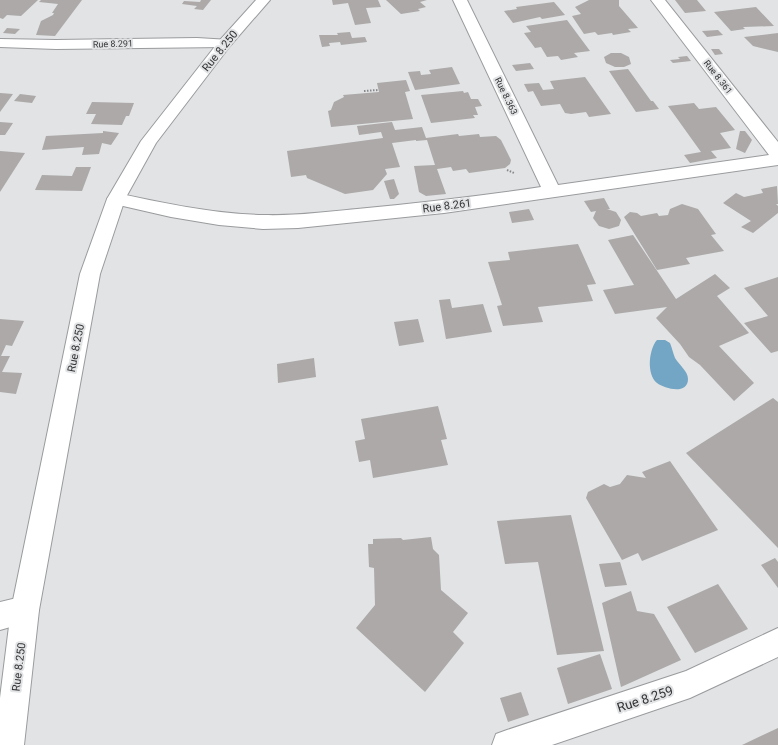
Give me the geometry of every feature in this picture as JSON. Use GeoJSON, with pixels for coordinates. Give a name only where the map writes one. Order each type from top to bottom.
{"type":"FeatureCollection","features":[{"type":"Feature","properties":{"kind":"street","name":"Rue 8.250"},"geometry":{"type":"LineString","coordinates":[[10,745],[13,613],[90,274],[116,199],[149,141],[225,43],[263,0]]}},
{"type":"Feature","properties":{"kind":"street","name":"Rue 8.363"},"geometry":{"type":"LineString","coordinates":[[460,0],[552,192]]}},
{"type":"Feature","properties":{"kind":"street","name":"Rue 8.361"},"geometry":{"type":"LineString","coordinates":[[658,0],[778,154]]}},
{"type":"Feature","properties":{"kind":"street","name":"Rue 8.291"},"geometry":{"type":"LineString","coordinates":[[0,43],[88,45],[156,42],[225,43]]}},
{"type":"Feature","properties":{"kind":"street","name":"Rue 8.261"},"geometry":{"type":"LineString","coordinates":[[116,199],[171,211],[263,222],[298,221],[444,207],[778,159]]}},
{"type":"Feature","properties":{"kind":"street","name":"Rue 8.259"},"geometry":{"type":"LineString","coordinates":[[507,745],[690,684],[778,642]]}},
{"type":"Feature","properties":{"kind":"path"},"geometry":{"type":"LineString","coordinates":[[364,91],[378,90]]}},
{"type":"Feature","properties":{"kind":"path"},"geometry":{"type":"LineString","coordinates":[[507,170],[516,174]]}},
{"type":"Feature","properties":{"kind":"water"},"geometry":{"type":"Polygon","coordinates":[[[657,340],[665,340],[670,343],[675,358],[688,376],[687,384],[684,387],[680,389],[670,389],[657,383],[651,374],[650,362],[652,349],[657,340]]]}},
{"type":"Feature","properties":{"kind":"building"},"geometry":{"type":"Polygon","coordinates":[[[0,0],[38,0],[21,16],[7,15],[3,19],[0,18],[0,0]]]}},
{"type":"Feature","properties":{"kind":"building"},"geometry":{"type":"Polygon","coordinates":[[[41,0],[82,0],[55,36],[36,35],[41,21],[53,15],[54,13],[52,13],[58,4],[39,2],[41,0]]]}},
{"type":"Feature","properties":{"kind":"building"},"geometry":{"type":"Polygon","coordinates":[[[201,0],[211,0],[203,10],[194,9],[197,6],[182,4],[184,1],[200,2],[201,0]]]}},
{"type":"Feature","properties":{"kind":"building"},"geometry":{"type":"Polygon","coordinates":[[[332,0],[378,0],[381,7],[366,8],[371,23],[355,25],[348,3],[333,5],[332,0]]]}},
{"type":"Feature","properties":{"kind":"building"},"geometry":{"type":"Polygon","coordinates":[[[386,0],[427,0],[420,2],[426,7],[418,9],[420,11],[401,14],[386,0]]]}},
{"type":"Feature","properties":{"kind":"building"},"geometry":{"type":"Polygon","coordinates":[[[589,0],[619,0],[619,6],[638,28],[628,29],[631,32],[613,35],[612,33],[598,35],[595,32],[584,34],[572,16],[581,14],[575,7],[589,0]]]}},
{"type":"Feature","properties":{"kind":"building"},"geometry":{"type":"Polygon","coordinates":[[[675,0],[697,0],[706,11],[685,13],[675,0]]]}},
{"type":"Feature","properties":{"kind":"building"},"geometry":{"type":"Polygon","coordinates":[[[554,2],[565,15],[542,19],[540,17],[513,23],[504,11],[517,9],[516,7],[554,2]]]}},
{"type":"Feature","properties":{"kind":"building"},"geometry":{"type":"Polygon","coordinates":[[[756,7],[774,26],[743,27],[745,29],[731,31],[714,12],[756,7]]]}},
{"type":"Feature","properties":{"kind":"building"},"geometry":{"type":"Polygon","coordinates":[[[567,20],[590,51],[574,53],[578,57],[561,60],[558,56],[547,57],[541,47],[535,48],[524,33],[531,32],[526,26],[567,20]]]}},
{"type":"Feature","properties":{"kind":"building"},"geometry":{"type":"Polygon","coordinates":[[[7,28],[20,29],[15,34],[3,33],[7,28]]]}},
{"type":"Feature","properties":{"kind":"building"},"geometry":{"type":"Polygon","coordinates":[[[718,30],[723,35],[707,37],[702,31],[718,30]]]}},
{"type":"Feature","properties":{"kind":"building"},"geometry":{"type":"Polygon","coordinates":[[[350,32],[352,38],[365,37],[367,42],[341,45],[340,42],[329,43],[330,46],[322,47],[319,35],[338,35],[337,33],[350,32]]]}},
{"type":"Feature","properties":{"kind":"building"},"geometry":{"type":"Polygon","coordinates":[[[778,33],[778,52],[753,46],[744,37],[778,33]]]}},
{"type":"Feature","properties":{"kind":"building"},"geometry":{"type":"Polygon","coordinates":[[[711,49],[719,49],[723,54],[715,55],[711,49]]]}},
{"type":"Feature","properties":{"kind":"building"},"geometry":{"type":"Polygon","coordinates":[[[611,53],[621,53],[629,57],[631,64],[624,67],[615,67],[606,63],[604,57],[611,53]]]}},
{"type":"Feature","properties":{"kind":"building"},"geometry":{"type":"Polygon","coordinates":[[[687,56],[691,61],[673,63],[670,60],[680,59],[678,57],[687,56]]]}},
{"type":"Feature","properties":{"kind":"building"},"geometry":{"type":"Polygon","coordinates":[[[530,63],[534,69],[516,71],[512,65],[530,63]]]}},
{"type":"Feature","properties":{"kind":"building"},"geometry":{"type":"Polygon","coordinates":[[[452,67],[460,84],[415,90],[408,72],[420,71],[421,75],[431,74],[429,70],[452,67]]]}},
{"type":"Feature","properties":{"kind":"building"},"geometry":{"type":"Polygon","coordinates":[[[628,69],[651,101],[653,101],[659,109],[636,112],[609,71],[628,69]]]}},
{"type":"Feature","properties":{"kind":"building"},"geometry":{"type":"Polygon","coordinates":[[[585,77],[611,114],[589,117],[586,112],[571,114],[565,113],[560,104],[541,106],[533,91],[528,92],[524,84],[539,83],[543,90],[554,89],[550,81],[585,77]]]}},
{"type":"Feature","properties":{"kind":"building"},"geometry":{"type":"Polygon","coordinates":[[[406,80],[410,91],[405,92],[413,119],[331,127],[328,111],[331,110],[334,102],[344,97],[343,95],[379,92],[377,83],[406,80]]]}},
{"type":"Feature","properties":{"kind":"building"},"geometry":{"type":"Polygon","coordinates":[[[463,91],[464,93],[468,92],[471,99],[478,99],[482,106],[475,107],[478,115],[473,115],[475,118],[431,123],[421,95],[463,91]]]}},
{"type":"Feature","properties":{"kind":"building"},"geometry":{"type":"Polygon","coordinates":[[[0,93],[13,94],[0,112],[0,93]]]}},
{"type":"Feature","properties":{"kind":"building"},"geometry":{"type":"Polygon","coordinates":[[[20,94],[36,96],[32,103],[14,101],[20,94]]]}},
{"type":"Feature","properties":{"kind":"building"},"geometry":{"type":"Polygon","coordinates":[[[92,102],[134,103],[129,116],[126,116],[122,125],[91,124],[96,114],[86,114],[92,102]]]}},
{"type":"Feature","properties":{"kind":"building"},"geometry":{"type":"Polygon","coordinates":[[[694,103],[699,109],[716,107],[735,130],[720,133],[731,148],[711,151],[717,158],[690,163],[684,155],[701,152],[668,106],[694,103]]]}},
{"type":"Feature","properties":{"kind":"building"},"geometry":{"type":"Polygon","coordinates":[[[0,122],[13,123],[5,135],[0,135],[0,122]]]}},
{"type":"Feature","properties":{"kind":"building"},"geometry":{"type":"Polygon","coordinates":[[[392,122],[395,130],[422,127],[426,138],[458,134],[459,136],[479,134],[480,137],[496,136],[501,140],[511,160],[510,164],[505,168],[469,173],[466,169],[453,171],[451,167],[437,169],[446,194],[426,196],[419,192],[414,166],[435,165],[427,140],[416,140],[392,143],[400,167],[385,169],[387,174],[373,190],[345,194],[307,178],[306,175],[291,177],[287,151],[383,138],[381,132],[359,135],[357,126],[392,122]]]}},
{"type":"Feature","properties":{"kind":"building"},"geometry":{"type":"Polygon","coordinates":[[[103,131],[119,133],[111,145],[102,143],[99,154],[82,155],[84,147],[42,150],[46,136],[103,133],[103,131]]]}},
{"type":"Feature","properties":{"kind":"building"},"geometry":{"type":"Polygon","coordinates":[[[740,131],[745,131],[752,140],[745,153],[736,149],[740,131]]]}},
{"type":"Feature","properties":{"kind":"building"},"geometry":{"type":"Polygon","coordinates":[[[0,151],[25,153],[0,192],[0,151]]]}},
{"type":"Feature","properties":{"kind":"building"},"geometry":{"type":"Polygon","coordinates":[[[76,167],[91,167],[82,191],[35,190],[42,175],[72,176],[76,167]]]}},
{"type":"Feature","properties":{"kind":"building"},"geometry":{"type":"Polygon","coordinates":[[[394,179],[399,194],[394,199],[390,199],[384,181],[394,179]]]}},
{"type":"Feature","properties":{"kind":"building"},"geometry":{"type":"Polygon","coordinates":[[[777,186],[778,204],[776,204],[778,206],[778,213],[753,233],[741,227],[751,221],[723,203],[736,193],[744,197],[763,193],[761,189],[777,186]]]}},
{"type":"Feature","properties":{"kind":"building"},"geometry":{"type":"Polygon","coordinates":[[[604,198],[610,209],[607,209],[616,212],[621,220],[619,226],[609,229],[599,226],[593,218],[596,211],[591,212],[584,201],[604,198]]]}},
{"type":"Feature","properties":{"kind":"building"},"geometry":{"type":"Polygon","coordinates":[[[682,204],[698,209],[716,234],[711,235],[724,251],[686,258],[690,264],[657,270],[624,217],[630,212],[637,213],[641,216],[657,213],[659,216],[668,215],[670,209],[682,204]]]}},
{"type":"Feature","properties":{"kind":"building"},"geometry":{"type":"Polygon","coordinates":[[[529,209],[534,220],[512,223],[509,212],[529,209]]]}},
{"type":"Feature","properties":{"kind":"building"},"geometry":{"type":"Polygon","coordinates":[[[633,235],[676,299],[715,274],[730,288],[717,296],[749,333],[719,346],[754,383],[734,401],[700,365],[689,357],[680,344],[656,318],[667,307],[615,314],[603,290],[634,285],[608,240],[633,235]]]}},
{"type":"Feature","properties":{"kind":"building"},"geometry":{"type":"Polygon","coordinates":[[[578,244],[596,284],[587,285],[593,301],[538,307],[543,322],[503,326],[497,306],[502,305],[488,262],[510,260],[508,252],[578,244]]]}},
{"type":"Feature","properties":{"kind":"building"},"geometry":{"type":"Polygon","coordinates":[[[778,277],[778,351],[771,353],[744,323],[768,316],[744,288],[778,277]]]}},
{"type":"Feature","properties":{"kind":"building"},"geometry":{"type":"Polygon","coordinates":[[[450,299],[452,308],[483,304],[492,332],[446,339],[439,300],[450,299]]]}},
{"type":"Feature","properties":{"kind":"building"},"geometry":{"type":"Polygon","coordinates":[[[0,319],[24,321],[12,346],[6,345],[1,356],[10,356],[2,372],[22,373],[16,394],[0,392],[0,319]]]}},
{"type":"Feature","properties":{"kind":"building"},"geometry":{"type":"Polygon","coordinates":[[[418,319],[424,342],[399,346],[394,322],[418,319]]]}},
{"type":"Feature","properties":{"kind":"building"},"geometry":{"type":"Polygon","coordinates":[[[314,358],[316,377],[278,383],[277,364],[314,358]]]}},
{"type":"Feature","properties":{"kind":"building"},"geometry":{"type":"Polygon","coordinates":[[[773,398],[778,402],[778,548],[686,453],[773,398]]]}},
{"type":"Feature","properties":{"kind":"building"},"geometry":{"type":"Polygon","coordinates":[[[438,406],[447,439],[441,440],[448,465],[373,478],[370,460],[359,462],[355,441],[365,439],[361,419],[438,406]]]}},
{"type":"Feature","properties":{"kind":"building"},"geometry":{"type":"Polygon","coordinates":[[[670,461],[718,530],[642,561],[638,553],[622,560],[586,498],[588,492],[604,484],[610,487],[620,484],[627,475],[646,478],[642,472],[670,461]]]}},
{"type":"Feature","properties":{"kind":"building"},"geometry":{"type":"Polygon","coordinates":[[[571,515],[604,651],[557,655],[538,562],[505,564],[497,521],[571,515]]]}},
{"type":"Feature","properties":{"kind":"building"},"geometry":{"type":"Polygon","coordinates":[[[431,537],[433,549],[439,555],[441,590],[468,613],[453,632],[464,643],[425,692],[356,628],[375,605],[374,568],[369,567],[368,544],[373,544],[373,539],[401,538],[403,540],[431,537]]]}},
{"type":"Feature","properties":{"kind":"building"},"geometry":{"type":"Polygon","coordinates":[[[775,558],[778,562],[778,588],[761,565],[775,558]]]}},
{"type":"Feature","properties":{"kind":"building"},"geometry":{"type":"Polygon","coordinates":[[[620,562],[627,585],[605,587],[599,564],[620,562]]]}},
{"type":"Feature","properties":{"kind":"building"},"geometry":{"type":"Polygon","coordinates":[[[718,584],[748,629],[695,653],[667,607],[718,584]]]}},
{"type":"Feature","properties":{"kind":"building"},"geometry":{"type":"Polygon","coordinates":[[[631,591],[637,611],[654,614],[681,660],[621,687],[602,603],[631,591]]]}},
{"type":"Feature","properties":{"kind":"building"},"geometry":{"type":"Polygon","coordinates":[[[600,654],[612,689],[568,704],[557,668],[600,654]]]}},
{"type":"Feature","properties":{"kind":"building"},"geometry":{"type":"Polygon","coordinates":[[[521,692],[529,715],[508,722],[500,698],[521,692]]]}},
{"type":"Feature","properties":{"kind":"building"},"geometry":{"type":"Polygon","coordinates":[[[778,728],[778,745],[742,745],[778,728]]]}}]}
